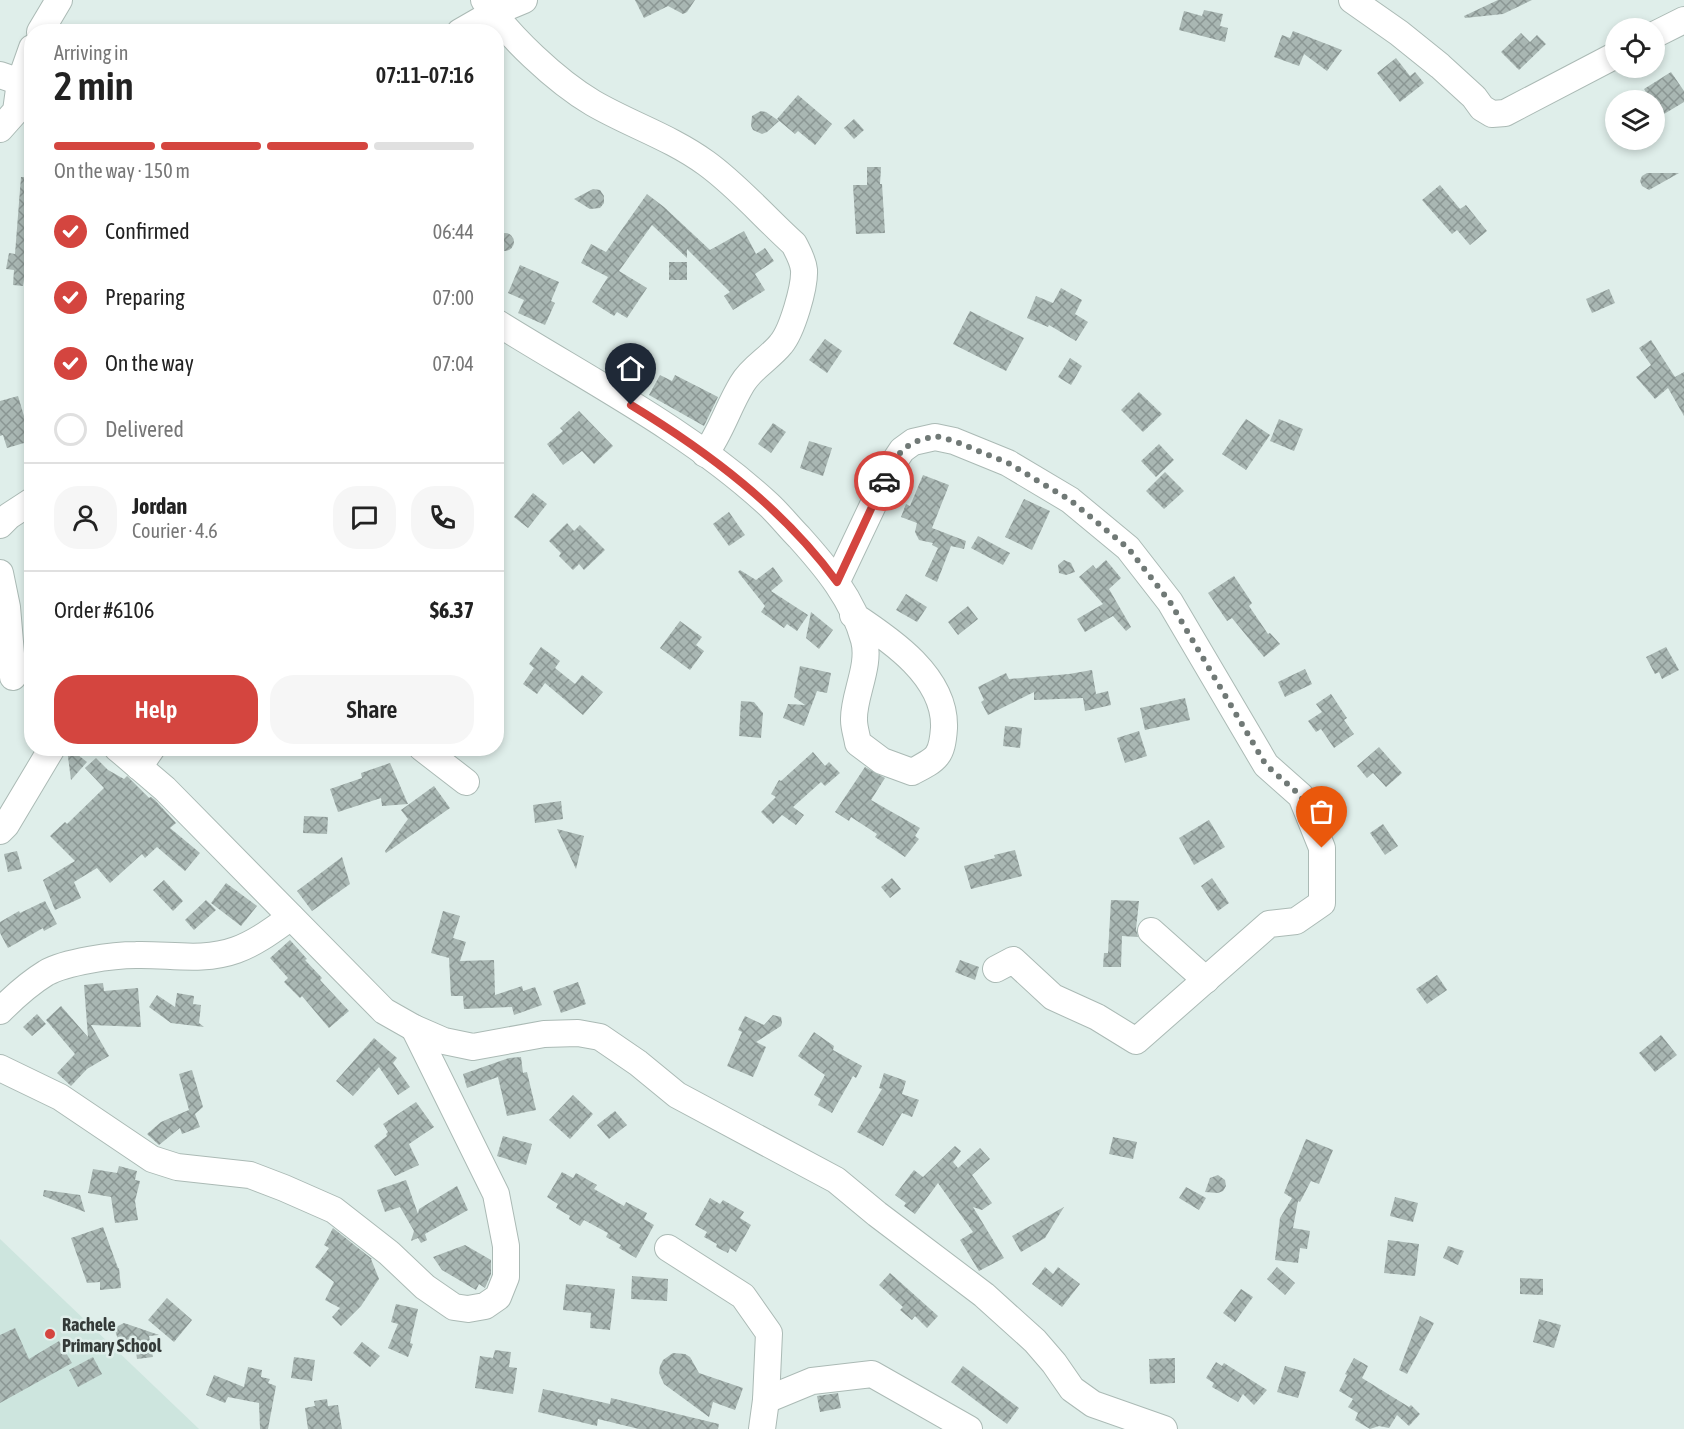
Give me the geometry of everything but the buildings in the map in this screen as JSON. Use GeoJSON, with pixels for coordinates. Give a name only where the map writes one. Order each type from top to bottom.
{"type":"FeatureCollection","features":[{"type":"Feature","properties":{"kind":"street"},"geometry":{"type":"LineString","coordinates":[[45,24],[59,0]]}},
{"type":"Feature","properties":{"kind":"street"},"geometry":{"type":"LineString","coordinates":[[469,24],[488,7],[524,0]]}},
{"type":"Feature","properties":{"kind":"street"},"geometry":{"type":"LineString","coordinates":[[1352,0],[1399,33],[1440,66],[1474,97],[1482,108],[1492,114],[1505,112],[1605,61]]}},
{"type":"Feature","properties":{"kind":"street"},"geometry":{"type":"LineString","coordinates":[[488,7],[556,77],[593,103],[672,141],[708,164],[794,244],[801,257],[804,270],[791,327],[781,345],[752,370],[743,383],[716,439],[705,454]]}},
{"type":"Feature","properties":{"kind":"street"},"geometry":{"type":"LineString","coordinates":[[1665,30],[1684,21]]}},
{"type":"Feature","properties":{"kind":"street"},"geometry":{"type":"LineString","coordinates":[[0,129],[16,111],[17,81],[24,66]]}},
{"type":"Feature","properties":{"kind":"street"},"geometry":{"type":"LineString","coordinates":[[504,327],[544,353],[587,376],[705,454],[769,505],[825,565],[837,582],[864,641],[864,665],[854,719],[858,743],[882,761],[912,772],[932,761],[943,749],[944,720],[938,695],[929,678],[885,635],[853,615]]}},
{"type":"Feature","properties":{"kind":"street"},"geometry":{"type":"LineString","coordinates":[[837,582],[892,465],[902,450],[914,442],[935,436],[954,441],[1008,463],[1070,500],[1128,548],[1170,602],[1266,765],[1301,796],[1322,848],[1322,903],[1296,921],[1269,924],[1136,1041],[1097,1017],[1053,996],[1013,960],[996,969]]}},
{"type":"Feature","properties":{"kind":"street"},"geometry":{"type":"LineString","coordinates":[[0,525],[24,506]]}},
{"type":"Feature","properties":{"kind":"street"},"geometry":{"type":"LineString","coordinates":[[0,573],[8,607],[15,679]]}},
{"type":"Feature","properties":{"kind":"street"},"geometry":{"type":"LineString","coordinates":[[0,831],[6,825],[47,756]]}},
{"type":"Feature","properties":{"kind":"street"},"geometry":{"type":"LineString","coordinates":[[432,756],[465,782]]}},
{"type":"Feature","properties":{"kind":"street"},"geometry":{"type":"LineString","coordinates":[[145,758],[165,789],[384,1011],[444,1041],[474,1047],[544,1034],[578,1033],[600,1037],[638,1063],[677,1095],[836,1180],[984,1295],[1035,1341],[1072,1389],[1094,1404],[1164,1429]]}},
{"type":"Feature","properties":{"kind":"street"},"geometry":{"type":"LineString","coordinates":[[0,1011],[17,994],[48,972],[83,962],[135,955],[201,957],[236,950],[291,917]]}},
{"type":"Feature","properties":{"kind":"street"},"geometry":{"type":"LineString","coordinates":[[1151,931],[1206,980]]}},
{"type":"Feature","properties":{"kind":"street"},"geometry":{"type":"LineString","coordinates":[[0,1068],[60,1097],[152,1159],[177,1167],[250,1175],[334,1210],[390,1253],[425,1287],[454,1306],[468,1309],[485,1306],[498,1297],[506,1277],[506,1246],[496,1194],[414,1028]]}},
{"type":"Feature","properties":{"kind":"street"},"geometry":{"type":"LineString","coordinates":[[668,1248],[743,1296],[769,1333],[766,1400],[762,1429]]}},
{"type":"Feature","properties":{"kind":"street"},"geometry":{"type":"LineString","coordinates":[[766,1400],[812,1382],[872,1374],[969,1429]]}},
{"type":"Feature","properties":{"kind":"shaded area","name":"Rachele Primary School"},"geometry":{"type":"Polygon","coordinates":[[[0,1239],[199,1429],[0,1429],[0,1239]]]}},
{"type":"Feature","properties":{"kind":"way so far"},"geometry":{"type":"LineString","coordinates":[[884,481],[902,450],[914,442],[935,436],[954,441],[1008,463],[1070,500],[1128,548],[1170,602],[1266,765],[1301,796],[1322,848]]}},
{"type":"Feature","properties":{"kind":"place","name":"Rachele Primary School"},"geometry":{"type":"Point","coordinates":[50,1334]}},
{"type":"Feature","properties":{"kind":"route"},"geometry":{"type":"LineString","coordinates":[[631,405],[705,454],[769,505],[825,565],[837,582],[884,481]]}}]}
